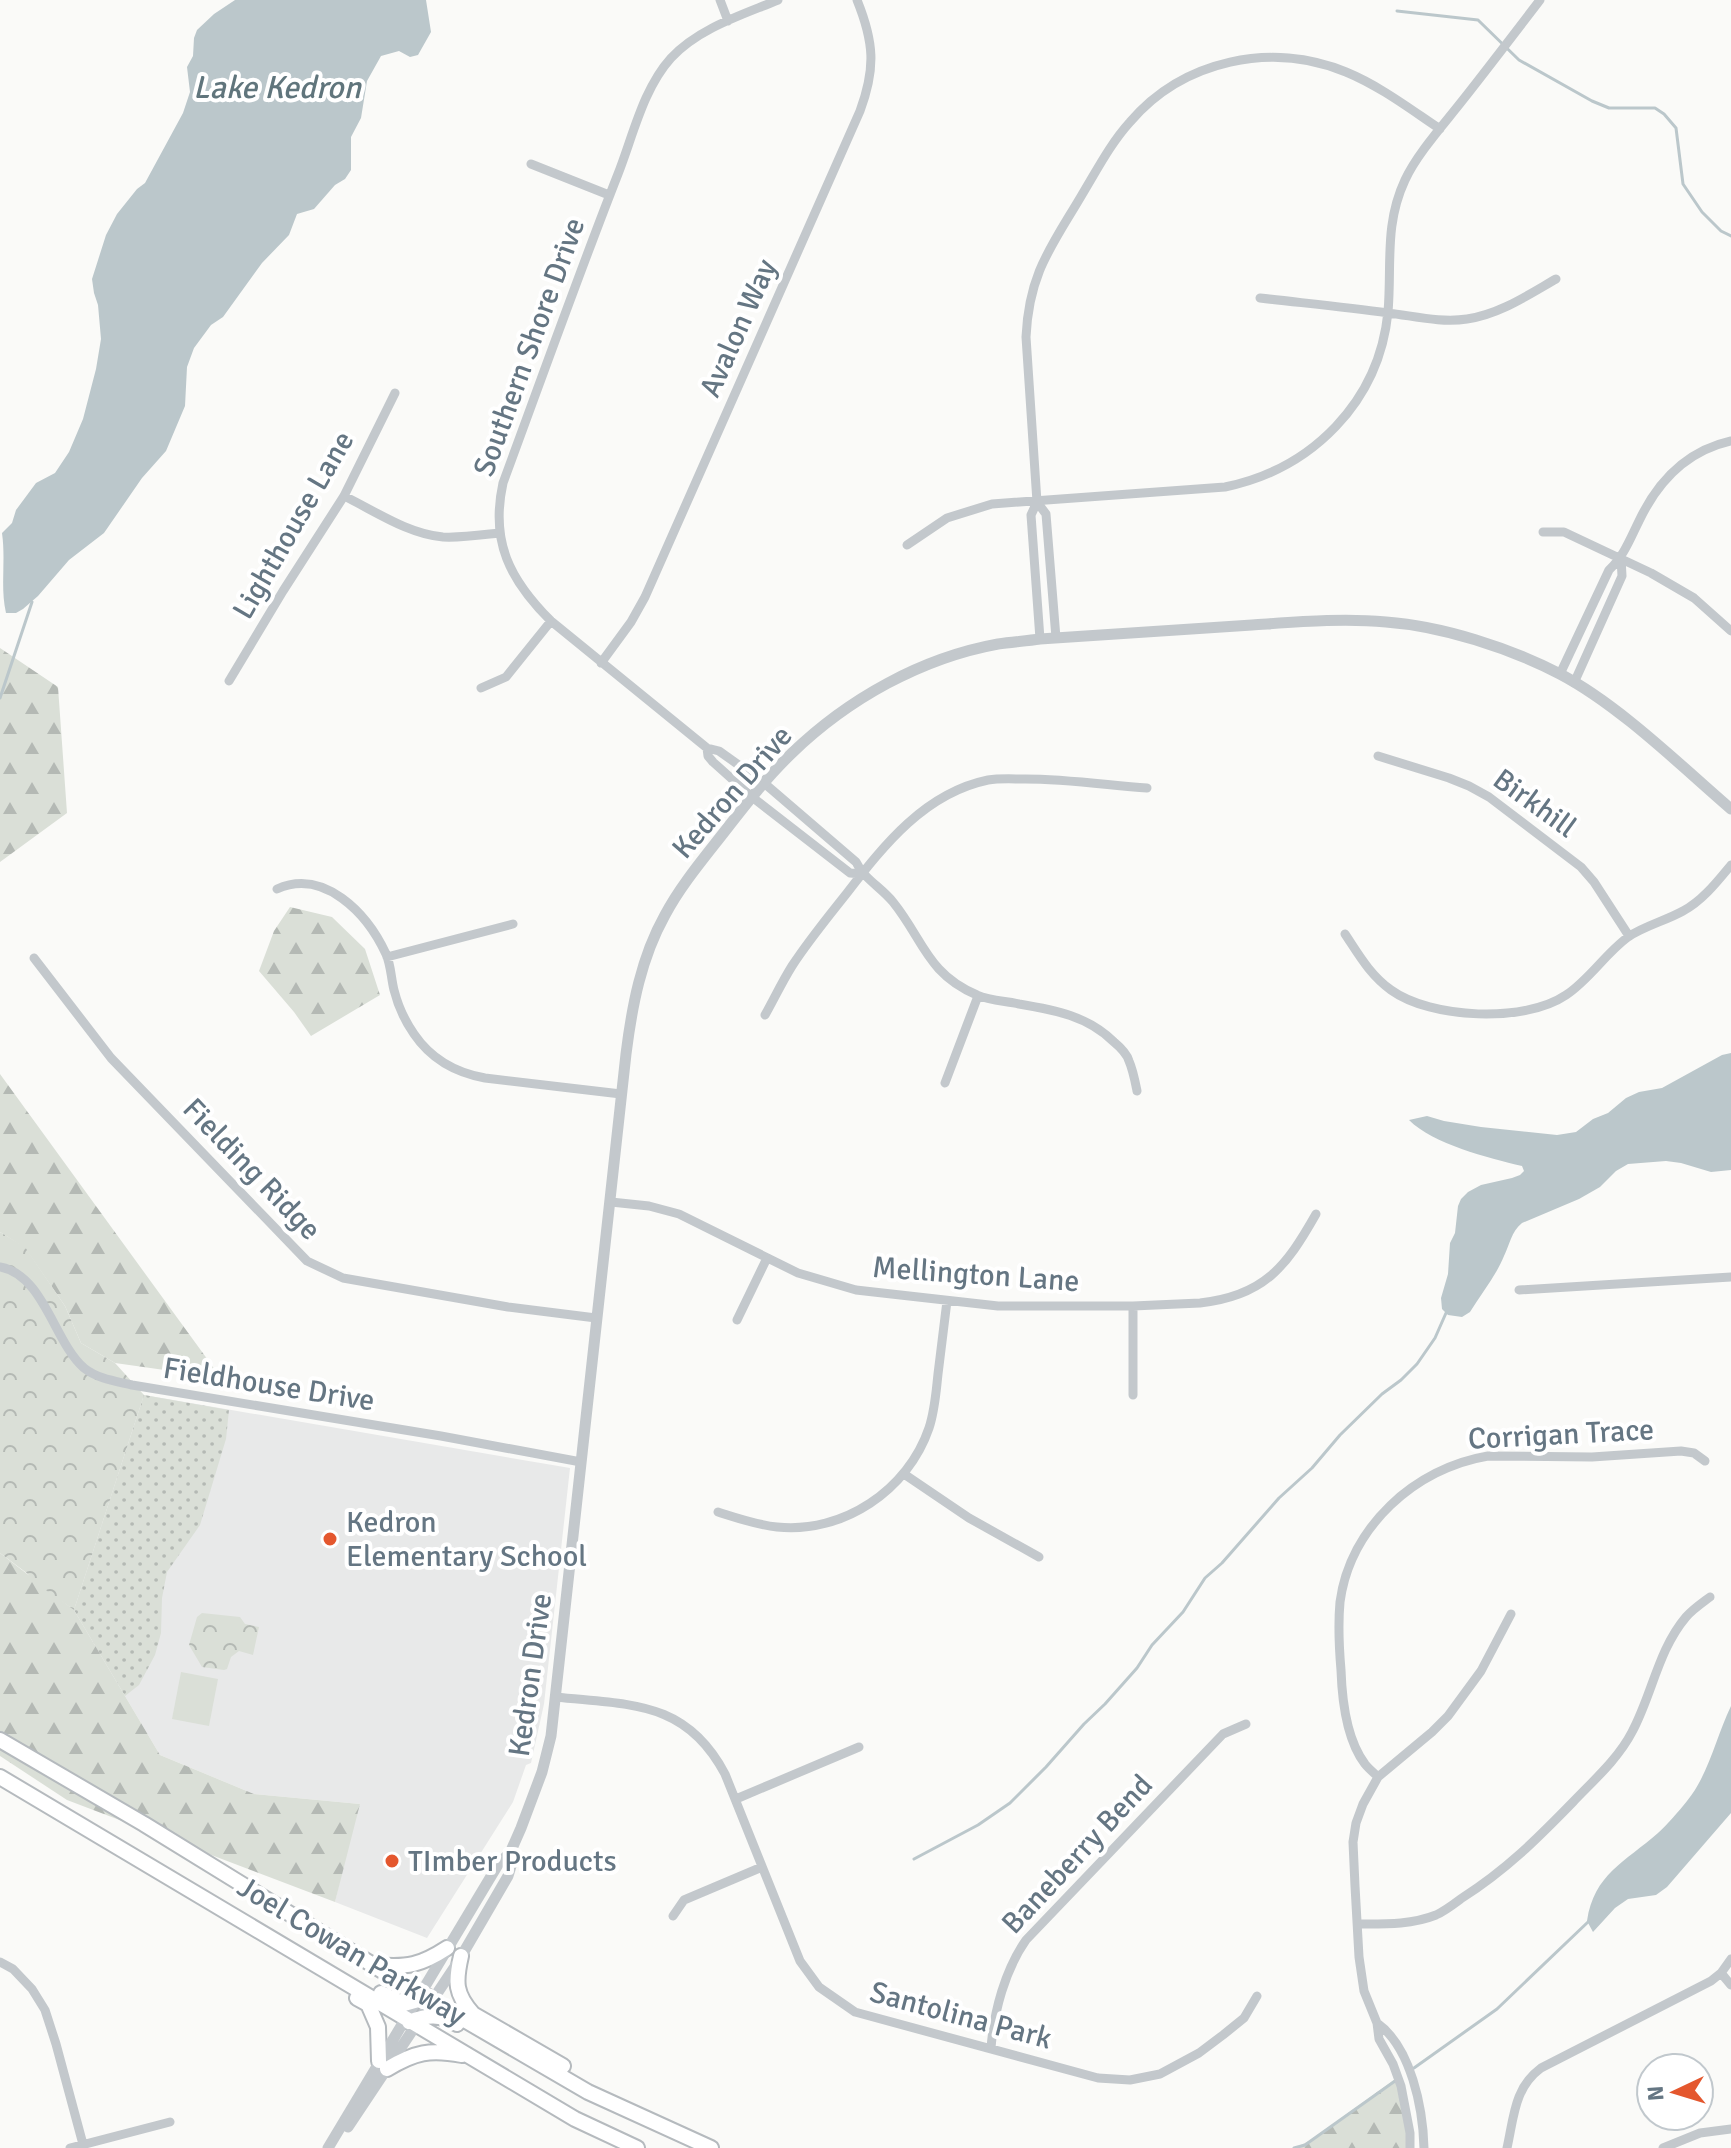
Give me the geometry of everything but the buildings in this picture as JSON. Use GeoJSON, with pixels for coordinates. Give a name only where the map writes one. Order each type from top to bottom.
{"type":"FeatureCollection","features":[{"type":"Feature","properties":{"kind":"main road","name":"Joel Cowan Parkway"},"geometry":{"type":"LineString","coordinates":[[0,1740],[588,2092],[711,2148]]}},
{"type":"Feature","properties":{"kind":"main road","name":"Joel Cowan Parkway"},"geometry":{"type":"LineString","coordinates":[[0,1777],[575,2119],[637,2148]]}},
{"type":"Feature","properties":{"kind":"main road"},"geometry":{"type":"LineString","coordinates":[[253,1928],[306,1948],[389,1998],[404,2004],[427,1998]]}},
{"type":"Feature","properties":{"kind":"main road"},"geometry":{"type":"LineString","coordinates":[[271,1939],[292,1959],[368,2004],[378,2027],[383,2065],[420,2052],[470,2056]]}},
{"type":"Feature","properties":{"kind":"main road"},"geometry":{"type":"LineString","coordinates":[[373,1965],[412,1966],[429,1960],[447,1948]]}},
{"type":"Feature","properties":{"kind":"main road"},"geometry":{"type":"LineString","coordinates":[[461,1956],[457,1985],[462,2002],[473,2014],[568,2070],[588,2092]]}},
{"type":"Feature","properties":{"kind":"main road"},"geometry":{"type":"LineString","coordinates":[[411,2021],[430,2015],[447,2018],[565,2085],[588,2092]]}},
{"type":"Feature","properties":{"kind":"street"},"geometry":{"type":"LineString","coordinates":[[720,0],[728,21]]}},
{"type":"Feature","properties":{"kind":"street","name":"Southern Shore Drive"},"geometry":{"type":"LineString","coordinates":[[778,0],[699,36],[682,48],[653,84],[503,483],[498,503],[499,533],[519,585],[551,621],[707,748],[719,751],[764,783],[856,862],[862,874]]}},
{"type":"Feature","properties":{"kind":"street","name":"Avalon Way"},"geometry":{"type":"LineString","coordinates":[[601,663],[645,597],[860,111],[870,84],[871,62],[870,38],[857,0]]}},
{"type":"Feature","properties":{"kind":"street"},"geometry":{"type":"LineString","coordinates":[[907,545],[947,518],[992,504],[1225,487],[1248,482],[1289,464],[1325,439],[1363,390],[1383,341],[1388,313],[1389,236],[1394,208],[1406,177],[1540,0]]}},
{"type":"Feature","properties":{"kind":"street"},"geometry":{"type":"LineString","coordinates":[[1040,639],[1031,515],[1037,502],[1027,312],[1043,260],[1129,122],[1148,103],[1183,79],[1225,63],[1258,58],[1291,58],[1345,72],[1382,91],[1440,129]]}},
{"type":"Feature","properties":{"kind":"street"},"geometry":{"type":"LineString","coordinates":[[531,164],[609,195]]}},
{"type":"Feature","properties":{"kind":"street"},"geometry":{"type":"LineString","coordinates":[[1260,298],[1448,320],[1468,319],[1519,301],[1556,279]]}},
{"type":"Feature","properties":{"kind":"street","name":"Lighthouse Lane"},"geometry":{"type":"LineString","coordinates":[[229,681],[344,496],[395,393]]}},
{"type":"Feature","properties":{"kind":"street"},"geometry":{"type":"LineString","coordinates":[[1560,674],[1609,570],[1621,558],[1647,505],[1666,477],[1699,452],[1731,441]]}},
{"type":"Feature","properties":{"kind":"street"},"geometry":{"type":"LineString","coordinates":[[344,496],[423,533],[450,537],[499,533]]}},
{"type":"Feature","properties":{"kind":"street"},"geometry":{"type":"LineString","coordinates":[[1037,502],[1046,514],[1056,638]]}},
{"type":"Feature","properties":{"kind":"street"},"geometry":{"type":"LineString","coordinates":[[1543,532],[1564,532],[1673,584],[1731,631]]}},
{"type":"Feature","properties":{"kind":"street"},"geometry":{"type":"LineString","coordinates":[[1574,683],[1622,576],[1621,558]]}},
{"type":"Feature","properties":{"kind":"street"},"geometry":{"type":"LineString","coordinates":[[481,688],[506,677],[551,621]]}},
{"type":"Feature","properties":{"kind":"street","name":"Kedron Drive"},"geometry":{"type":"LineString","coordinates":[[427,1998],[447,1948],[499,1863],[510,1853],[542,1772],[551,1736],[621,1094],[632,1009],[645,959],[666,912],[691,876],[752,797],[790,755],[820,728],[891,682],[961,654],[1000,644],[1296,622],[1387,622],[1460,636],[1560,674],[1623,717],[1731,809]]}},
{"type":"Feature","properties":{"kind":"street","name":"Southern Shore Drive"},"geometry":{"type":"LineString","coordinates":[[707,748],[713,762],[752,797],[850,873],[862,874]]}},
{"type":"Feature","properties":{"kind":"street","name":"Birkhill"},"geometry":{"type":"LineString","coordinates":[[1378,756],[1449,778],[1489,797],[1581,867],[1629,936]]}},
{"type":"Feature","properties":{"kind":"street"},"geometry":{"type":"LineString","coordinates":[[765,1015],[792,967],[862,874],[901,829],[922,811],[955,791],[989,780],[1050,779],[1147,788]]}},
{"type":"Feature","properties":{"kind":"street"},"geometry":{"type":"LineString","coordinates":[[1345,934],[1374,976],[1408,1001],[1446,1010],[1502,1014],[1535,1010],[1564,996],[1629,936],[1690,907],[1711,889],[1731,865]]}},
{"type":"Feature","properties":{"kind":"street"},"geometry":{"type":"LineString","coordinates":[[862,874],[890,898],[907,920],[923,952],[941,972],[978,996],[1060,1011],[1093,1025],[1117,1044],[1129,1059],[1137,1091]]}},
{"type":"Feature","properties":{"kind":"street"},"geometry":{"type":"LineString","coordinates":[[277,889],[290,883],[303,882],[330,891],[362,916],[387,957],[395,992],[409,1027],[423,1046],[455,1069],[485,1078],[621,1094]]}},
{"type":"Feature","properties":{"kind":"street"},"geometry":{"type":"LineString","coordinates":[[387,957],[513,924]]}},
{"type":"Feature","properties":{"kind":"street","name":"Fielding Ridge"},"geometry":{"type":"LineString","coordinates":[[34,958],[111,1058],[307,1261],[343,1278],[508,1307],[596,1318]]}},
{"type":"Feature","properties":{"kind":"street"},"geometry":{"type":"LineString","coordinates":[[945,1083],[978,996]]}},
{"type":"Feature","properties":{"kind":"street","name":"Mellington Lane"},"geometry":{"type":"LineString","coordinates":[[611,1202],[649,1206],[679,1214],[798,1273],[856,1290],[998,1306],[1133,1306],[1200,1303],[1239,1296],[1275,1273],[1291,1255],[1316,1214]]}},
{"type":"Feature","properties":{"kind":"street"},"geometry":{"type":"LineString","coordinates":[[737,1320],[767,1258]]}},
{"type":"Feature","properties":{"kind":"street","name":"Fieldhouse Drive"},"geometry":{"type":"LineString","coordinates":[[0,1267],[26,1282],[48,1312],[72,1356],[101,1378],[581,1462]]}},
{"type":"Feature","properties":{"kind":"street"},"geometry":{"type":"LineString","coordinates":[[1519,1290],[1731,1277]]}},
{"type":"Feature","properties":{"kind":"street"},"geometry":{"type":"LineString","coordinates":[[718,1512],[778,1527],[815,1526],[835,1522],[888,1490],[904,1474],[924,1440],[934,1408],[947,1301]]}},
{"type":"Feature","properties":{"kind":"street"},"geometry":{"type":"LineString","coordinates":[[1133,1306],[1133,1395]]}},
{"type":"Feature","properties":{"kind":"street","name":"Corrigan Trace"},"geometry":{"type":"LineString","coordinates":[[1378,1777],[1364,1763],[1353,1740],[1345,1711],[1339,1623],[1341,1599],[1351,1562],[1377,1518],[1425,1478],[1445,1467],[1488,1456],[1592,1457],[1681,1451],[1694,1453],[1705,1461]]}},
{"type":"Feature","properties":{"kind":"street"},"geometry":{"type":"LineString","coordinates":[[904,1474],[969,1518],[1039,1557]]}},
{"type":"Feature","properties":{"kind":"street"},"geometry":{"type":"LineString","coordinates":[[1358,1924],[1415,1921],[1438,1914],[1479,1888],[1522,1854],[1619,1752],[1631,1735],[1662,1655],[1675,1632],[1688,1614],[1710,1597]]}},
{"type":"Feature","properties":{"kind":"street"},"geometry":{"type":"LineString","coordinates":[[1377,2023],[1388,2031],[1406,2061],[1420,2105],[1423,2148],[1410,2148],[1401,2086],[1379,2039],[1377,2023],[1364,1991],[1359,1957],[1353,1842],[1356,1823],[1378,1777],[1448,1716],[1481,1671],[1511,1614]]}},
{"type":"Feature","properties":{"kind":"street","name":"Santolina Park"},"geometry":{"type":"LineString","coordinates":[[556,1697],[642,1707],[671,1717],[694,1731],[708,1746],[725,1774],[800,1961],[819,1987],[855,2012],[1098,2078],[1130,2080],[1160,2074],[1185,2061],[1244,2018],[1257,1996]]}},
{"type":"Feature","properties":{"kind":"street","name":"Baneberry Bend"},"geometry":{"type":"LineString","coordinates":[[991,2048],[992,2031],[1010,1965],[1026,1940],[1223,1734],[1246,1724]]}},
{"type":"Feature","properties":{"kind":"street"},"geometry":{"type":"LineString","coordinates":[[736,1799],[859,1747]]}},
{"type":"Feature","properties":{"kind":"street","name":"Kedron Drive"},"geometry":{"type":"LineString","coordinates":[[331,2148],[411,2021],[461,1956],[508,1876],[512,1863],[510,1853]]}},
{"type":"Feature","properties":{"kind":"street"},"geometry":{"type":"LineString","coordinates":[[673,1916],[684,1900],[762,1867]]}},
{"type":"Feature","properties":{"kind":"street"},"geometry":{"type":"LineString","coordinates":[[1507,2148],[1519,2094],[1528,2078],[1541,2068],[1697,1989],[1721,1973],[1731,1959]]}},
{"type":"Feature","properties":{"kind":"street"},"geometry":{"type":"LineString","coordinates":[[0,1962],[13,1969],[32,1989],[45,2010],[84,2146]]}},
{"type":"Feature","properties":{"kind":"street"},"geometry":{"type":"LineString","coordinates":[[1721,1973],[1731,1985]]}},
{"type":"Feature","properties":{"kind":"street"},"geometry":{"type":"LineString","coordinates":[[70,2148],[170,2122]]}},
{"type":"Feature","properties":{"kind":"street"},"geometry":{"type":"LineString","coordinates":[[1663,2148],[1700,2133],[1731,2129]]}},
{"type":"Feature","properties":{"kind":"shaded area","name":"Kedron Elementary School"},"geometry":{"type":"Polygon","coordinates":[[[144,1395],[570,1468],[544,1704],[531,1763],[526,1765],[513,1802],[427,1938],[335,1902],[360,1804],[254,1794],[160,1755],[74,1610],[144,1395]]]}},
{"type":"Feature","properties":{"kind":"green space"},"geometry":{"type":"Polygon","coordinates":[[[0,648],[58,687],[67,813],[0,862],[0,648]]]}},
{"type":"Feature","properties":{"kind":"green space"},"geometry":{"type":"Polygon","coordinates":[[[290,907],[332,917],[365,949],[380,995],[311,1036],[259,971],[274,931],[290,907]]]}},
{"type":"Feature","properties":{"kind":"green space"},"geometry":{"type":"Polygon","coordinates":[[[0,1074],[221,1378],[115,1363],[81,1343],[65,1306],[25,1248],[0,1232],[0,1074]]]}},
{"type":"Feature","properties":{"kind":"green space"},"geometry":{"type":"Polygon","coordinates":[[[0,1232],[25,1247],[65,1306],[81,1343],[115,1363],[144,1395],[74,1610],[0,1553],[0,1232]]]}},
{"type":"Feature","properties":{"kind":"green space"},"geometry":{"type":"Polygon","coordinates":[[[144,1395],[229,1410],[226,1439],[200,1525],[167,1572],[162,1598],[161,1633],[155,1655],[139,1685],[125,1696],[74,1610],[144,1395]]]}},
{"type":"Feature","properties":{"kind":"green space"},"geometry":{"type":"Polygon","coordinates":[[[0,1553],[74,1610],[160,1755],[254,1794],[360,1804],[335,1902],[67,1800],[0,1756],[0,1553]]]}},
{"type":"Feature","properties":{"kind":"green space"},"geometry":{"type":"Polygon","coordinates":[[[202,1613],[240,1617],[245,1624],[259,1627],[253,1655],[239,1651],[231,1657],[224,1670],[202,1667],[189,1645],[197,1617],[202,1613]]]}},
{"type":"Feature","properties":{"kind":"green space"},"geometry":{"type":"Polygon","coordinates":[[[181,1672],[218,1679],[209,1726],[172,1719],[181,1672]]]}},
{"type":"Feature","properties":{"kind":"green space"},"geometry":{"type":"Polygon","coordinates":[[[1398,2077],[1410,2133],[1407,2148],[1295,2148],[1311,2140],[1398,2077]]]}},
{"type":"Feature","properties":{"kind":"water","name":"Lake Kedron"},"geometry":{"type":"Polygon","coordinates":[[[235,0],[426,0],[431,32],[418,55],[410,57],[399,51],[381,56],[367,81],[361,118],[351,137],[351,170],[314,209],[297,214],[289,235],[262,263],[223,317],[211,325],[194,348],[187,367],[185,406],[166,451],[142,478],[104,533],[69,560],[23,609],[6,613],[2,533],[12,523],[16,510],[36,483],[55,473],[69,452],[83,419],[101,339],[92,279],[106,235],[117,214],[145,183],[183,113],[190,92],[187,67],[193,56],[197,30],[235,0]]]}},
{"type":"Feature","properties":{"kind":"water"},"geometry":{"type":"Polygon","coordinates":[[[1731,1053],[1731,1170],[1711,1172],[1666,1161],[1628,1164],[1600,1187],[1579,1199],[1522,1223],[1513,1234],[1497,1271],[1470,1312],[1462,1317],[1448,1315],[1442,1309],[1450,1243],[1455,1233],[1461,1199],[1481,1185],[1512,1178],[1524,1171],[1522,1166],[1446,1143],[1409,1120],[1427,1116],[1481,1127],[1557,1135],[1576,1132],[1626,1098],[1662,1088],[1731,1053]]]}},
{"type":"Feature","properties":{"kind":"water"},"geometry":{"type":"Polygon","coordinates":[[[1731,1706],[1731,1813],[1667,1887],[1656,1895],[1628,1899],[1593,1932],[1587,1921],[1596,1892],[1613,1870],[1669,1822],[1695,1790],[1731,1706]]]}},
{"type":"Feature","properties":{"kind":"waterway"},"geometry":{"type":"LineString","coordinates":[[1397,11],[1478,20],[1519,60],[1592,101],[1609,108],[1655,108],[1664,114],[1676,128],[1683,184],[1702,212],[1721,231],[1731,236]]}},
{"type":"Feature","properties":{"kind":"waterway"},"geometry":{"type":"LineString","coordinates":[[0,698],[32,602]]}},
{"type":"Feature","properties":{"kind":"waterway"},"geometry":{"type":"LineString","coordinates":[[914,1859],[978,1825],[1010,1803],[1046,1767],[1137,1668],[1152,1645],[1183,1612],[1205,1578],[1340,1435],[1417,1364],[1435,1338],[1446,1313]]}},
{"type":"Feature","properties":{"kind":"waterway"},"geometry":{"type":"LineString","coordinates":[[1414,2068],[1497,2009],[1588,1922]]}},
{"type":"Feature","properties":{"kind":"waterway"},"geometry":{"type":"LineString","coordinates":[[1294,2148],[1305,2145],[1395,2081]]}},
{"type":"Feature","properties":{"kind":"place","name":"Kedron Elementary School"},"geometry":{"type":"Point","coordinates":[330,1539]}},
{"type":"Feature","properties":{"kind":"place","name":"TImber Products"},"geometry":{"type":"Point","coordinates":[392,1861]}}]}
